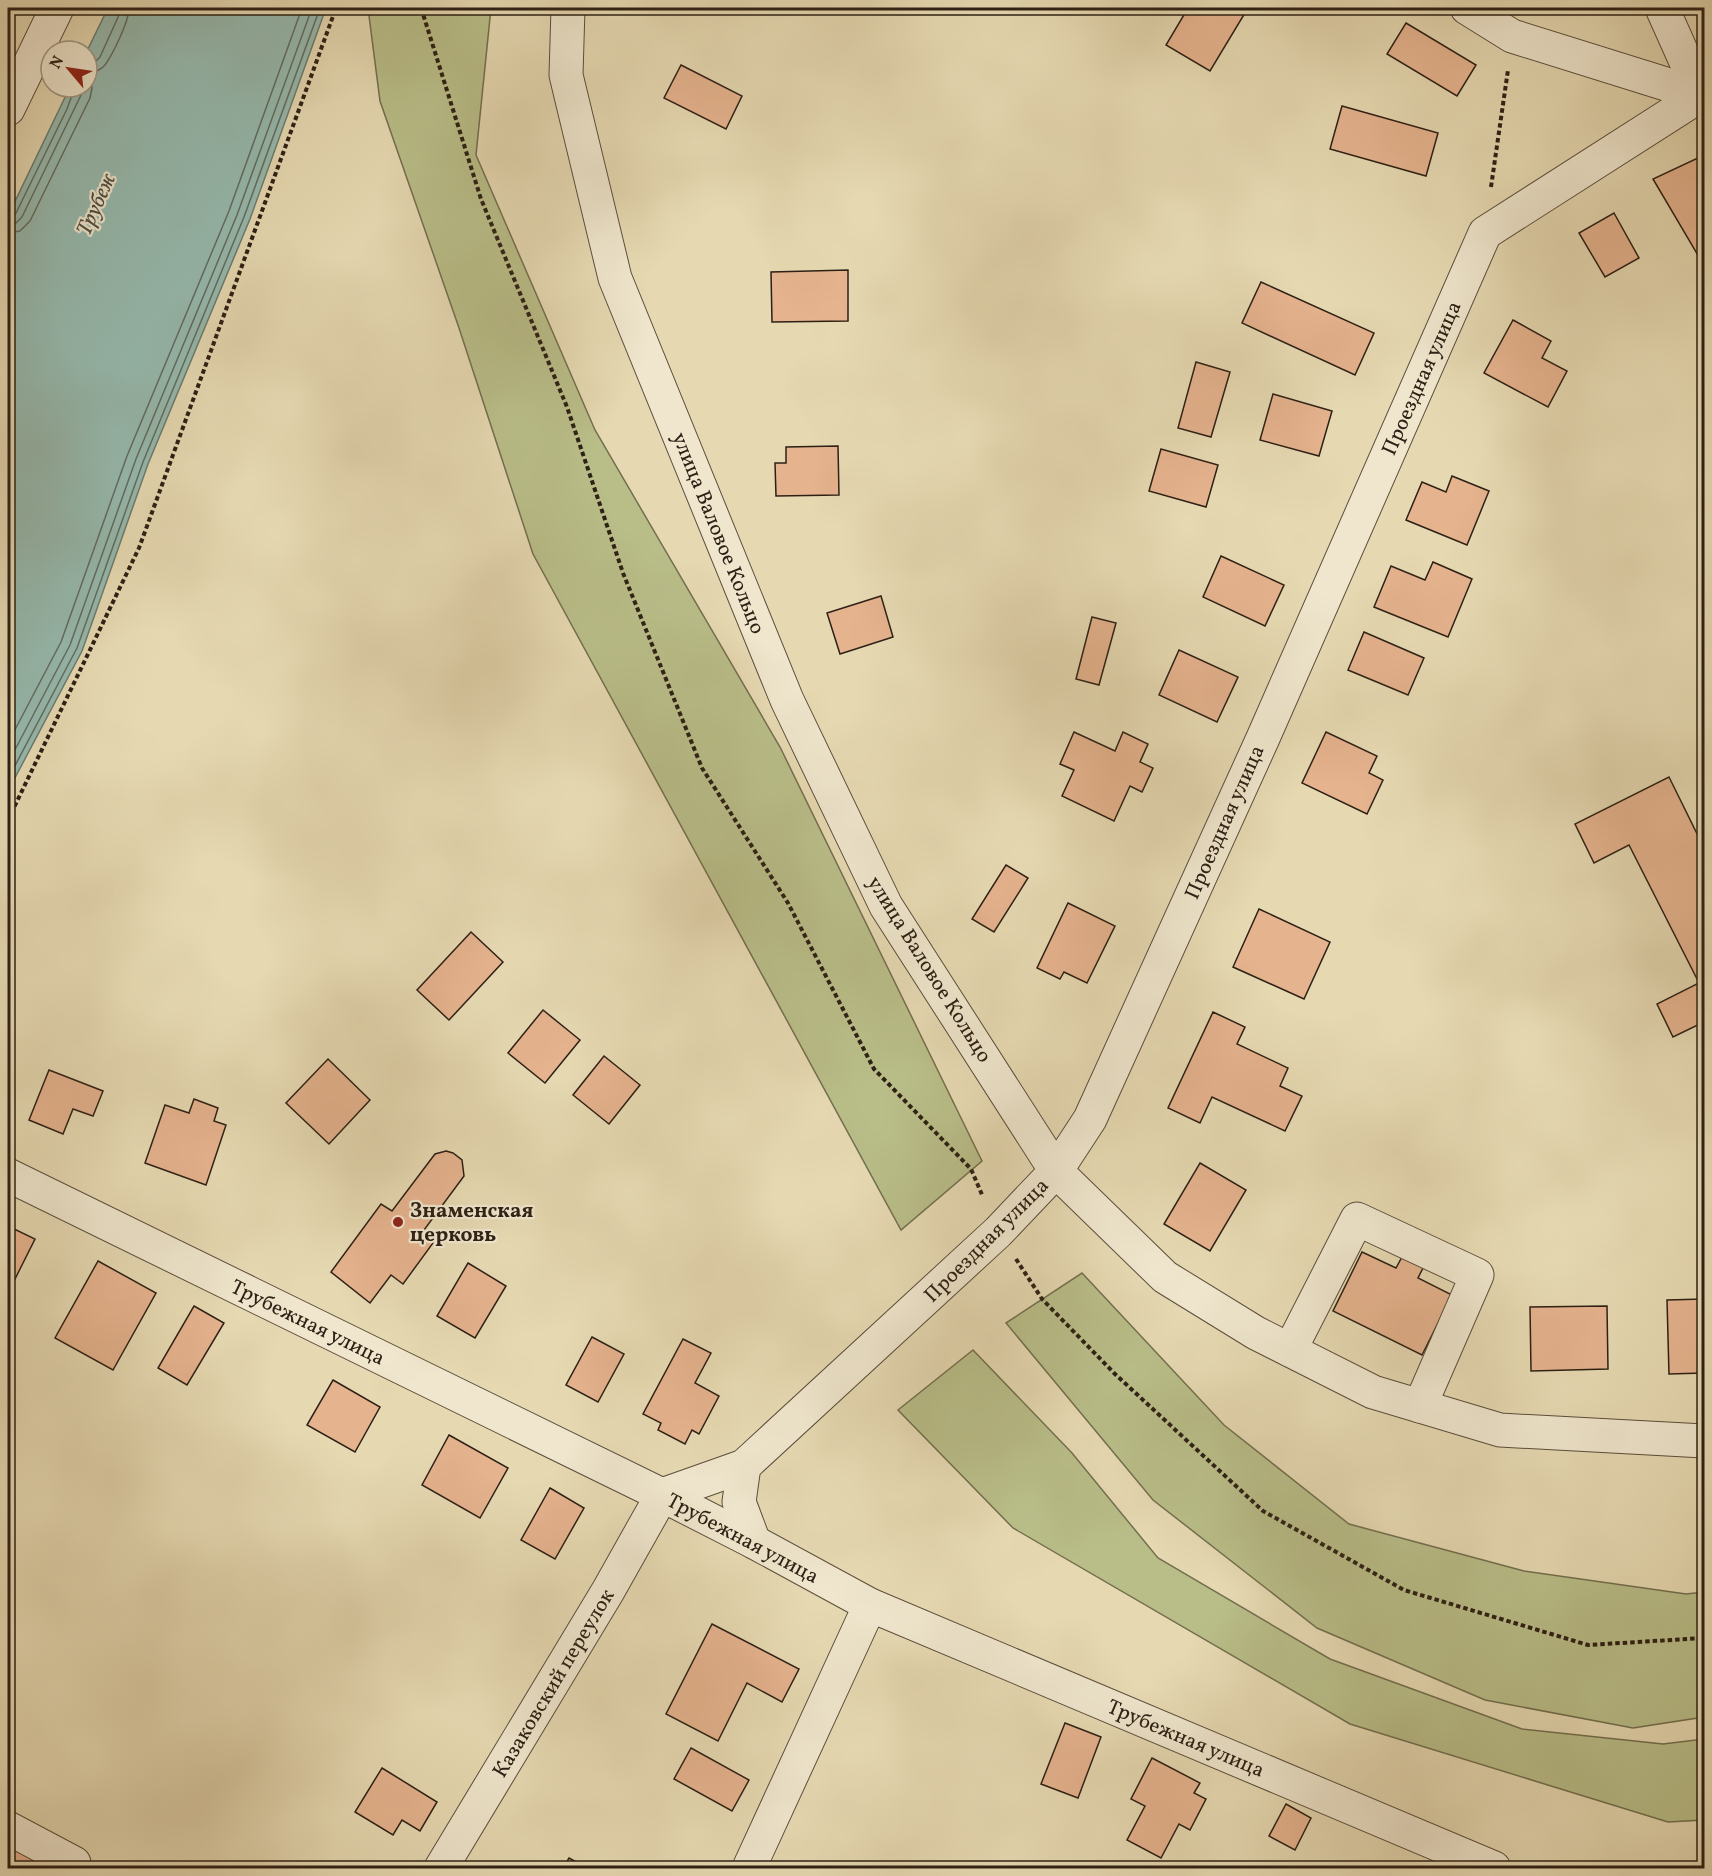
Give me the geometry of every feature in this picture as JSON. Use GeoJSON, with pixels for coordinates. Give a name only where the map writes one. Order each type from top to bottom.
{"type":"FeatureCollection","features":[{"type":"Feature","properties":{"kind":"street"},"geometry":{"type":"LineString","coordinates":[[8,109],[57,8]]}},
{"type":"Feature","properties":{"kind":"street","name":"улица Валовое Кольцо"},"geometry":{"type":"LineString","coordinates":[[568,8],[566,75],[615,278],[787,700],[886,906],[1056,1171],[1164,1277],[1256,1333],[1373,1392],[1500,1430],[1704,1441]]}},
{"type":"Feature","properties":{"kind":"street"},"geometry":{"type":"LineString","coordinates":[[1467,8],[1512,36],[1703,97]]}},
{"type":"Feature","properties":{"kind":"street"},"geometry":{"type":"LineString","coordinates":[[1662,8],[1703,97]]}},
{"type":"Feature","properties":{"kind":"street"},"geometry":{"type":"LineString","coordinates":[[1485,233],[1703,97]]}},
{"type":"Feature","properties":{"kind":"street","name":"Проездная улица"},"geometry":{"type":"LineString","coordinates":[[662,1495],[744,1466],[998,1232],[1056,1171],[1090,1119],[1263,738],[1485,233]]}},
{"type":"Feature","properties":{"kind":"street","name":"Трубежная улица"},"geometry":{"type":"LineString","coordinates":[[8,1175],[662,1495],[870,1605],[1494,1869]]}},
{"type":"Feature","properties":{"kind":"street"},"geometry":{"type":"LineString","coordinates":[[1290,1350],[1357,1219],[1477,1275],[1420,1406]]}},
{"type":"Feature","properties":{"kind":"street"},"geometry":{"type":"LineString","coordinates":[[744,1466],[739,1502],[754,1542]]}},
{"type":"Feature","properties":{"kind":"street","name":"Казаковский переулок"},"geometry":{"type":"LineString","coordinates":[[441,1869],[578,1641],[662,1495]]}},
{"type":"Feature","properties":{"kind":"street"},"geometry":{"type":"LineString","coordinates":[[749,1869],[870,1605]]}},
{"type":"Feature","properties":{"kind":"street"},"geometry":{"type":"LineString","coordinates":[[8,1828],[74,1863],[71,1869]]}},
{"type":"Feature","properties":{"kind":"path"},"geometry":{"type":"LineString","coordinates":[[8,820],[139,548],[336,8]]}},
{"type":"Feature","properties":{"kind":"path"},"geometry":{"type":"LineString","coordinates":[[1485,233],[1512,36]]}},
{"type":"Feature","properties":{"kind":"green space"},"geometry":{"type":"Polygon","coordinates":[[[368,8],[491,8],[476,155],[595,430],[780,747],[982,1161],[901,1230],[533,554],[458,325],[380,101],[368,8]]]}},
{"type":"Feature","properties":{"kind":"green space"},"geometry":{"type":"Polygon","coordinates":[[[1082,1273],[1224,1425],[1349,1524],[1524,1571],[1686,1594],[1704,1592],[1704,1717],[1633,1728],[1485,1700],[1317,1628],[1153,1500],[1006,1323],[1082,1273]]]}},
{"type":"Feature","properties":{"kind":"green space"},"geometry":{"type":"Polygon","coordinates":[[[973,1350],[1072,1453],[1158,1558],[1330,1659],[1522,1729],[1663,1744],[1704,1739],[1704,1820],[1668,1822],[1350,1724],[1013,1528],[898,1410],[973,1350]]]}},
{"type":"Feature","properties":{"kind":"water","name":"Трубеж"},"geometry":{"type":"Polygon","coordinates":[[[108,8],[326,8],[250,219],[148,464],[82,651],[8,791],[8,216],[64,99],[99,99],[99,39],[93,39],[108,8]]]}},
{"type":"Feature","properties":{"kind":"building"},"geometry":{"type":"Polygon","coordinates":[[[1188,8],[1248,8],[1210,71],[1166,45],[1188,8]]]}},
{"type":"Feature","properties":{"kind":"building"},"geometry":{"type":"Polygon","coordinates":[[[1406,23],[1476,65],[1457,96],[1387,54],[1406,23]]]}},
{"type":"Feature","properties":{"kind":"building"},"geometry":{"type":"Polygon","coordinates":[[[681,65],[742,96],[726,129],[664,98],[681,65]]]}},
{"type":"Feature","properties":{"kind":"building"},"geometry":{"type":"Polygon","coordinates":[[[1342,106],[1438,133],[1426,176],[1330,149],[1342,106]]]}},
{"type":"Feature","properties":{"kind":"building"},"geometry":{"type":"Polygon","coordinates":[[[1700,157],[1704,166],[1704,255],[1699,257],[1653,179],[1700,157]]]}},
{"type":"Feature","properties":{"kind":"building"},"geometry":{"type":"Polygon","coordinates":[[[1614,213],[1639,258],[1605,277],[1579,233],[1614,213]]]}},
{"type":"Feature","properties":{"kind":"building"},"geometry":{"type":"Polygon","coordinates":[[[848,270],[848,321],[772,322],[771,272],[848,270]]]}},
{"type":"Feature","properties":{"kind":"building"},"geometry":{"type":"Polygon","coordinates":[[[1261,282],[1374,333],[1355,375],[1242,323],[1261,282]]]}},
{"type":"Feature","properties":{"kind":"building"},"geometry":{"type":"Polygon","coordinates":[[[1513,320],[1551,341],[1542,358],[1567,371],[1548,407],[1484,373],[1513,320]]]}},
{"type":"Feature","properties":{"kind":"building"},"geometry":{"type":"Polygon","coordinates":[[[1196,362],[1230,372],[1211,437],[1178,428],[1196,362]]]}},
{"type":"Feature","properties":{"kind":"building"},"geometry":{"type":"Polygon","coordinates":[[[1273,394],[1332,411],[1319,456],[1260,440],[1273,394]]]}},
{"type":"Feature","properties":{"kind":"building"},"geometry":{"type":"Polygon","coordinates":[[[838,446],[839,495],[776,496],[775,463],[786,463],[786,447],[838,446]]]}},
{"type":"Feature","properties":{"kind":"building"},"geometry":{"type":"Polygon","coordinates":[[[1161,449],[1218,465],[1206,507],[1149,491],[1161,449]]]}},
{"type":"Feature","properties":{"kind":"building"},"geometry":{"type":"Polygon","coordinates":[[[1452,476],[1489,491],[1467,545],[1406,520],[1422,482],[1446,492],[1452,476]]]}},
{"type":"Feature","properties":{"kind":"building"},"geometry":{"type":"Polygon","coordinates":[[[1221,556],[1284,585],[1265,626],[1203,597],[1221,556]]]}},
{"type":"Feature","properties":{"kind":"building"},"geometry":{"type":"Polygon","coordinates":[[[1433,562],[1472,579],[1448,637],[1374,607],[1391,566],[1425,580],[1433,562]]]}},
{"type":"Feature","properties":{"kind":"building"},"geometry":{"type":"Polygon","coordinates":[[[881,596],[893,637],[840,654],[827,613],[881,596]]]}},
{"type":"Feature","properties":{"kind":"building"},"geometry":{"type":"Polygon","coordinates":[[[1092,617],[1116,623],[1099,685],[1076,679],[1092,617]]]}},
{"type":"Feature","properties":{"kind":"building"},"geometry":{"type":"Polygon","coordinates":[[[1364,632],[1424,658],[1408,695],[1348,670],[1364,632]]]}},
{"type":"Feature","properties":{"kind":"building"},"geometry":{"type":"Polygon","coordinates":[[[1179,650],[1238,677],[1217,722],[1159,695],[1179,650]]]}},
{"type":"Feature","properties":{"kind":"building"},"geometry":{"type":"Polygon","coordinates":[[[1074,732],[1115,751],[1123,732],[1148,744],[1140,762],[1153,768],[1142,792],[1130,786],[1114,821],[1062,796],[1074,770],[1060,764],[1074,732]]]}},
{"type":"Feature","properties":{"kind":"building"},"geometry":{"type":"Polygon","coordinates":[[[1326,732],[1377,756],[1369,773],[1383,780],[1367,814],[1302,783],[1326,732]]]}},
{"type":"Feature","properties":{"kind":"building"},"geometry":{"type":"Polygon","coordinates":[[[1669,777],[1704,848],[1704,1022],[1673,1037],[1657,1004],[1699,983],[1629,845],[1594,863],[1575,824],[1669,777]]]}},
{"type":"Feature","properties":{"kind":"building"},"geometry":{"type":"Polygon","coordinates":[[[1006,865],[1028,878],[994,932],[972,919],[1006,865]]]}},
{"type":"Feature","properties":{"kind":"building"},"geometry":{"type":"Polygon","coordinates":[[[1068,903],[1115,926],[1087,983],[1064,972],[1060,979],[1037,968],[1068,903]]]}},
{"type":"Feature","properties":{"kind":"building"},"geometry":{"type":"Polygon","coordinates":[[[1259,909],[1330,942],[1304,999],[1233,967],[1259,909]]]}},
{"type":"Feature","properties":{"kind":"building"},"geometry":{"type":"Polygon","coordinates":[[[471,932],[503,962],[449,1020],[417,990],[471,932]]]}},
{"type":"Feature","properties":{"kind":"building"},"geometry":{"type":"Polygon","coordinates":[[[543,1010],[580,1040],[545,1083],[508,1053],[543,1010]]]}},
{"type":"Feature","properties":{"kind":"building"},"geometry":{"type":"Polygon","coordinates":[[[1213,1012],[1245,1027],[1237,1044],[1288,1068],[1280,1086],[1302,1096],[1285,1131],[1212,1097],[1200,1123],[1168,1108],[1213,1012]]]}},
{"type":"Feature","properties":{"kind":"building"},"geometry":{"type":"Polygon","coordinates":[[[604,1056],[640,1085],[609,1124],[573,1095],[604,1056]]]}},
{"type":"Feature","properties":{"kind":"building"},"geometry":{"type":"Polygon","coordinates":[[[328,1059],[370,1100],[329,1144],[286,1103],[328,1059]]]}},
{"type":"Feature","properties":{"kind":"building"},"geometry":{"type":"Polygon","coordinates":[[[49,1070],[103,1091],[93,1116],[73,1109],[63,1134],[29,1120],[49,1070]]]}},
{"type":"Feature","properties":{"kind":"building"},"geometry":{"type":"Polygon","coordinates":[[[194,1099],[218,1108],[214,1121],[226,1125],[206,1185],[145,1163],[165,1105],[189,1113],[194,1099]]]}},
{"type":"Feature","properties":{"kind":"building","name":"Знаменская церковь"},"geometry":{"type":"Polygon","coordinates":[[[446,1151],[462,1160],[464,1176],[421,1234],[433,1243],[403,1284],[391,1275],[370,1303],[331,1272],[381,1204],[392,1211],[435,1154],[446,1151]]]}},
{"type":"Feature","properties":{"kind":"building"},"geometry":{"type":"Polygon","coordinates":[[[1200,1163],[1246,1190],[1210,1251],[1164,1224],[1200,1163]]]}},
{"type":"Feature","properties":{"kind":"building"},"geometry":{"type":"Polygon","coordinates":[[[8,1226],[35,1239],[13,1283],[8,1281],[8,1226]]]}},
{"type":"Feature","properties":{"kind":"building"},"geometry":{"type":"Polygon","coordinates":[[[1362,1252],[1396,1268],[1403,1255],[1424,1266],[1418,1278],[1452,1295],[1422,1355],[1333,1311],[1362,1252]]]}},
{"type":"Feature","properties":{"kind":"building"},"geometry":{"type":"Polygon","coordinates":[[[98,1261],[156,1293],[113,1370],[55,1338],[98,1261]]]}},
{"type":"Feature","properties":{"kind":"building"},"geometry":{"type":"Polygon","coordinates":[[[468,1263],[506,1286],[475,1338],[437,1316],[468,1263]]]}},
{"type":"Feature","properties":{"kind":"building"},"geometry":{"type":"Polygon","coordinates":[[[1704,1299],[1704,1373],[1669,1374],[1667,1300],[1704,1299]]]}},
{"type":"Feature","properties":{"kind":"building"},"geometry":{"type":"Polygon","coordinates":[[[194,1306],[224,1323],[187,1385],[158,1368],[194,1306]]]}},
{"type":"Feature","properties":{"kind":"building"},"geometry":{"type":"Polygon","coordinates":[[[1607,1306],[1608,1369],[1531,1371],[1530,1307],[1607,1306]]]}},
{"type":"Feature","properties":{"kind":"building"},"geometry":{"type":"Polygon","coordinates":[[[592,1337],[624,1354],[598,1402],[566,1385],[592,1337]]]}},
{"type":"Feature","properties":{"kind":"building"},"geometry":{"type":"Polygon","coordinates":[[[683,1339],[711,1353],[695,1383],[719,1396],[699,1434],[692,1430],[685,1444],[658,1430],[661,1423],[643,1414],[683,1339]]]}},
{"type":"Feature","properties":{"kind":"building"},"geometry":{"type":"Polygon","coordinates":[[[333,1380],[380,1407],[355,1452],[307,1425],[333,1380]]]}},
{"type":"Feature","properties":{"kind":"building"},"geometry":{"type":"Polygon","coordinates":[[[449,1435],[508,1468],[480,1518],[422,1485],[449,1435]]]}},
{"type":"Feature","properties":{"kind":"building"},"geometry":{"type":"Polygon","coordinates":[[[550,1488],[584,1508],[555,1559],[521,1540],[550,1488]]]}},
{"type":"Feature","properties":{"kind":"building"},"geometry":{"type":"Polygon","coordinates":[[[712,1624],[799,1669],[782,1702],[747,1683],[718,1741],[666,1714],[712,1624]]]}},
{"type":"Feature","properties":{"kind":"building"},"geometry":{"type":"Polygon","coordinates":[[[1065,1723],[1101,1737],[1078,1798],[1041,1784],[1065,1723]]]}},
{"type":"Feature","properties":{"kind":"building"},"geometry":{"type":"Polygon","coordinates":[[[691,1748],[749,1780],[732,1811],[674,1779],[691,1748]]]}},
{"type":"Feature","properties":{"kind":"building"},"geometry":{"type":"Polygon","coordinates":[[[1152,1758],[1200,1783],[1194,1793],[1206,1799],[1190,1830],[1179,1824],[1161,1858],[1127,1840],[1145,1806],[1131,1799],[1152,1758]]]}},
{"type":"Feature","properties":{"kind":"building"},"geometry":{"type":"Polygon","coordinates":[[[382,1768],[437,1802],[420,1831],[402,1820],[393,1835],[355,1812],[382,1768]]]}},
{"type":"Feature","properties":{"kind":"building"},"geometry":{"type":"Polygon","coordinates":[[[1286,1804],[1311,1818],[1295,1850],[1269,1836],[1286,1804]]]}},
{"type":"Feature","properties":{"kind":"building"},"geometry":{"type":"Polygon","coordinates":[[[8,1840],[52,1868],[8,1868],[8,1840]]]}},
{"type":"Feature","properties":{"kind":"building"},"geometry":{"type":"Polygon","coordinates":[[[569,1858],[587,1868],[563,1868],[569,1858]]]}},
{"type":"Feature","properties":{"kind":"place","name":"Знаменская церковь"},"geometry":{"type":"Point","coordinates":[398,1222]}}]}
